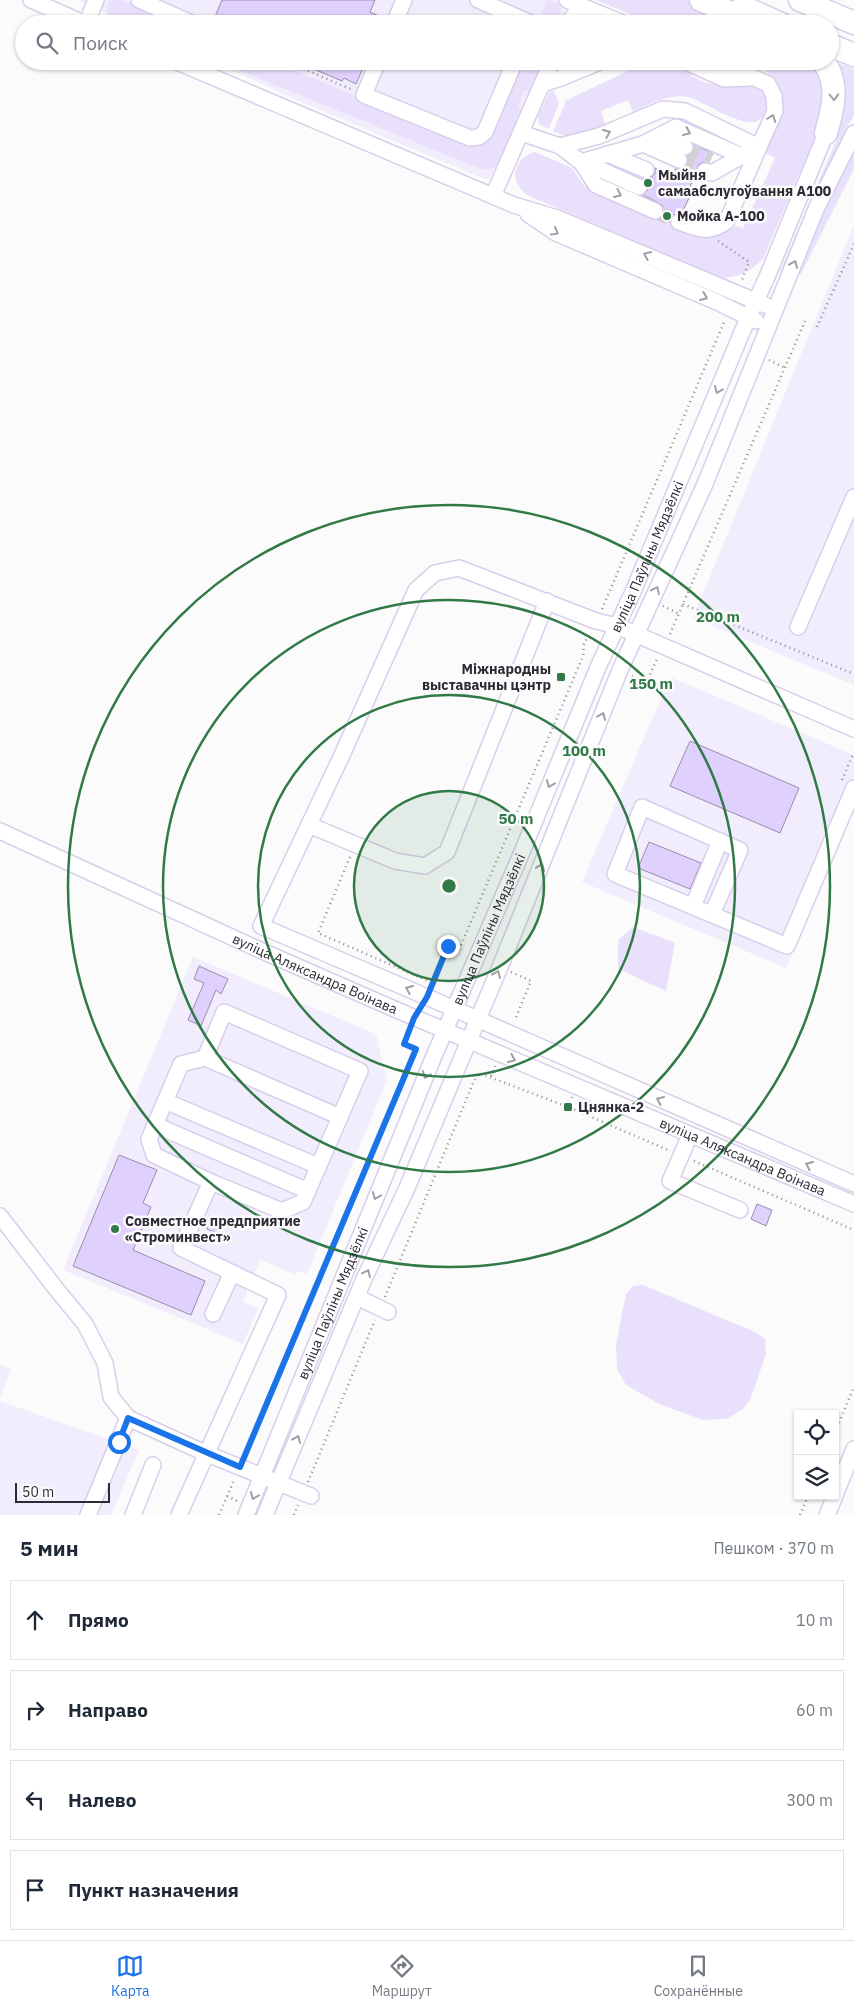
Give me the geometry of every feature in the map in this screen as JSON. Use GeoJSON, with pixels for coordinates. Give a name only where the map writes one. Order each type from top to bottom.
{"type":"FeatureCollection","features":[{"type":"Feature","properties":{"kind":"highway"},"geometry":{"type":"LineString","coordinates":[[701,0],[735,15]]}},
{"type":"Feature","properties":{"kind":"highway"},"geometry":{"type":"LineString","coordinates":[[726,0],[760,15]]}},
{"type":"Feature","properties":{"kind":"highway"},"geometry":{"type":"LineString","coordinates":[[800,0],[835,15]]}},
{"type":"Feature","properties":{"kind":"highway"},"geometry":{"type":"LineString","coordinates":[[839,17],[854,23]]}},
{"type":"Feature","properties":{"kind":"highway"},"geometry":{"type":"LineString","coordinates":[[839,49],[854,55]]}},
{"type":"Feature","properties":{"kind":"highway"},"geometry":{"type":"LineString","coordinates":[[826,133],[835,95],[827,70]]}},
{"type":"Feature","properties":{"kind":"street"},"geometry":{"type":"LineString","coordinates":[[31,0],[65,15]]}},
{"type":"Feature","properties":{"kind":"street"},"geometry":{"type":"LineString","coordinates":[[90,15],[96,0]]}},
{"type":"Feature","properties":{"kind":"street"},"geometry":{"type":"LineString","coordinates":[[139,0],[173,15]]}},
{"type":"Feature","properties":{"kind":"street"},"geometry":{"type":"LineString","coordinates":[[398,15],[404,0]]}},
{"type":"Feature","properties":{"kind":"street"},"geometry":{"type":"LineString","coordinates":[[478,0],[512,15]]}},
{"type":"Feature","properties":{"kind":"street"},"geometry":{"type":"LineString","coordinates":[[567,0],[602,15]]}},
{"type":"Feature","properties":{"kind":"street"},"geometry":{"type":"LineString","coordinates":[[574,15],[584,8]]}},
{"type":"Feature","properties":{"kind":"street"},"geometry":{"type":"LineString","coordinates":[[196,70],[514,205],[557,218],[776,310]]}},
{"type":"Feature","properties":{"kind":"street"},"geometry":{"type":"LineString","coordinates":[[374,70],[364,95],[470,138],[486,132],[511,70]]}},
{"type":"Feature","properties":{"kind":"street"},"geometry":{"type":"LineString","coordinates":[[493,196],[548,70]]}},
{"type":"Feature","properties":{"kind":"street"},"geometry":{"type":"LineString","coordinates":[[542,84],[581,70]]}},
{"type":"Feature","properties":{"kind":"street"},"geometry":{"type":"LineString","coordinates":[[704,70],[724,79],[754,78]]}},
{"type":"Feature","properties":{"kind":"street"},"geometry":{"type":"LineString","coordinates":[[679,222],[703,231],[718,228],[727,221],[775,110],[774,96],[768,84],[736,70]]}},
{"type":"Feature","properties":{"kind":"street"},"geometry":{"type":"LineString","coordinates":[[560,146],[599,136],[663,109],[685,111],[759,147]]}},
{"type":"Feature","properties":{"kind":"street"},"geometry":{"type":"LineString","coordinates":[[592,159],[643,144],[676,127],[742,156]]}},
{"type":"Feature","properties":{"kind":"street","name":"вуліца Паўліны Мядзёлкі"},"geometry":{"type":"LineString","coordinates":[[246,1515],[445,1030],[599,665],[632,594],[826,133]]}},
{"type":"Feature","properties":{"kind":"street","name":"вуліца Паўліны Мядзёлкі"},"geometry":{"type":"LineString","coordinates":[[265,1515],[357,1297],[407,1188],[467,1041],[500,967],[620,670],[705,484],[816,209],[854,133]]}},
{"type":"Feature","properties":{"kind":"street"},"geometry":{"type":"LineString","coordinates":[[521,134],[560,146],[643,179],[592,159]]}},
{"type":"Feature","properties":{"kind":"street"},"geometry":{"type":"LineString","coordinates":[[643,144],[682,153],[659,136]]}},
{"type":"Feature","properties":{"kind":"street"},"geometry":{"type":"LineString","coordinates":[[708,165],[712,173],[759,147]]}},
{"type":"Feature","properties":{"kind":"street"},"geometry":{"type":"LineString","coordinates":[[592,159],[596,185],[654,211]]}},
{"type":"Feature","properties":{"kind":"street"},"geometry":{"type":"LineString","coordinates":[[514,205],[556,233],[730,308],[768,327]]}},
{"type":"Feature","properties":{"kind":"street"},"geometry":{"type":"LineString","coordinates":[[798,627],[854,497]]}},
{"type":"Feature","properties":{"kind":"street"},"geometry":{"type":"LineString","coordinates":[[548,601],[447,852],[425,866],[395,861],[309,825],[416,590],[435,573],[459,568],[548,601],[596,620],[617,626],[854,729]]}},
{"type":"Feature","properties":{"kind":"street"},"geometry":{"type":"LineString","coordinates":[[712,914],[740,850],[642,808],[615,874],[787,946],[854,788]]}},
{"type":"Feature","properties":{"kind":"street","name":"вуліца Аляксандра Воінава"},"geometry":{"type":"LineString","coordinates":[[309,825],[262,926],[430,990],[454,1009],[854,1184]]}},
{"type":"Feature","properties":{"kind":"street","name":"вуліца Аляксандра Воінава"},"geometry":{"type":"LineString","coordinates":[[0,831],[414,1018],[854,1204]]}},
{"type":"Feature","properties":{"kind":"street"},"geometry":{"type":"LineString","coordinates":[[693,906],[720,841]]}},
{"type":"Feature","properties":{"kind":"street"},"geometry":{"type":"LineString","coordinates":[[204,1058],[224,1012],[360,1071],[340,1117],[318,1166],[303,1202],[282,1210],[210,1182],[154,1155],[149,1139],[181,1064],[204,1058],[340,1117]]}},
{"type":"Feature","properties":{"kind":"street"},"geometry":{"type":"LineString","coordinates":[[165,1101],[318,1166]]}},
{"type":"Feature","properties":{"kind":"street"},"geometry":{"type":"LineString","coordinates":[[155,1125],[308,1191]]}},
{"type":"Feature","properties":{"kind":"street"},"geometry":{"type":"LineString","coordinates":[[690,1136],[670,1181],[740,1210]]}},
{"type":"Feature","properties":{"kind":"street"},"geometry":{"type":"LineString","coordinates":[[179,1515],[205,1453],[278,1295],[181,1248],[210,1182]]}},
{"type":"Feature","properties":{"kind":"street"},"geometry":{"type":"LineString","coordinates":[[0,1216],[85,1324],[105,1364],[111,1397],[128,1418],[278,1484],[307,1494]]}},
{"type":"Feature","properties":{"kind":"street"},"geometry":{"type":"LineString","coordinates":[[212,1314],[232,1273]]}},
{"type":"Feature","properties":{"kind":"street"},"geometry":{"type":"LineString","coordinates":[[357,1297],[384,1310]]}},
{"type":"Feature","properties":{"kind":"street"},"geometry":{"type":"LineString","coordinates":[[88,1515],[128,1418]]}},
{"type":"Feature","properties":{"kind":"street"},"geometry":{"type":"LineString","coordinates":[[839,1485],[854,1449]]}},
{"type":"Feature","properties":{"kind":"street"},"geometry":{"type":"LineString","coordinates":[[133,1515],[154,1464]]}},
{"type":"Feature","properties":{"kind":"street"},"geometry":{"type":"LineString","coordinates":[[827,1515],[833,1500]]}},
{"type":"Feature","properties":{"kind":"path"},"geometry":{"type":"LineString","coordinates":[[306,70],[357,92]]}},
{"type":"Feature","properties":{"kind":"path"},"geometry":{"type":"LineString","coordinates":[[703,231],[749,262],[737,293]]}},
{"type":"Feature","properties":{"kind":"path"},"geometry":{"type":"LineString","coordinates":[[817,327],[854,244]]}},
{"type":"Feature","properties":{"kind":"path"},"geometry":{"type":"LineString","coordinates":[[459,950],[583,656],[584,644],[616,578],[730,308]]}},
{"type":"Feature","properties":{"kind":"path"},"geometry":{"type":"LineString","coordinates":[[620,670],[646,683],[683,604],[805,321]]}},
{"type":"Feature","properties":{"kind":"path"},"geometry":{"type":"LineString","coordinates":[[683,604],[854,674]]}},
{"type":"Feature","properties":{"kind":"path"},"geometry":{"type":"LineString","coordinates":[[583,656],[599,665]]}},
{"type":"Feature","properties":{"kind":"path"},"geometry":{"type":"LineString","coordinates":[[355,844],[318,933],[430,990],[448,946],[477,957]]}},
{"type":"Feature","properties":{"kind":"path"},"geometry":{"type":"LineString","coordinates":[[500,967],[532,981],[514,1022],[518,1025]]}},
{"type":"Feature","properties":{"kind":"path"},"geometry":{"type":"LineString","coordinates":[[219,1515],[416,1049],[404,1044],[414,1018]]}},
{"type":"Feature","properties":{"kind":"path"},"geometry":{"type":"LineString","coordinates":[[294,1515],[307,1494],[384,1310],[473,1083],[479,1073],[568,1107],[854,1230]]}},
{"type":"Feature","properties":{"kind":"path"},"geometry":{"type":"LineString","coordinates":[[839,1423],[854,1387]]}},
{"type":"Feature","properties":{"kind":"path"},"geometry":{"type":"LineString","coordinates":[[800,1515],[806,1500]]}},
{"type":"Feature","properties":{"kind":"shaded area"},"geometry":{"type":"Polygon","coordinates":[[[77,0],[569,0],[563,15],[110,15],[77,0]]]}},
{"type":"Feature","properties":{"kind":"shaded area"},"geometry":{"type":"Polygon","coordinates":[[[122,0],[158,15],[108,15],[106,9],[109,1],[122,0]]]}},
{"type":"Feature","properties":{"kind":"shaded area"},"geometry":{"type":"Polygon","coordinates":[[[547,0],[555,2],[561,9],[560,15],[541,14],[547,0]]]}},
{"type":"Feature","properties":{"kind":"shaded area"},"geometry":{"type":"Polygon","coordinates":[[[596,0],[687,0],[724,15],[632,15],[596,0]]]}},
{"type":"Feature","properties":{"kind":"shaded area"},"geometry":{"type":"Polygon","coordinates":[[[839,65],[854,69],[854,116],[846,128],[782,274],[780,271],[837,139],[841,111],[838,70],[839,65]]]}},
{"type":"Feature","properties":{"kind":"shaded area"},"geometry":{"type":"Polygon","coordinates":[[[232,70],[539,70],[496,171],[488,179],[301,102],[232,70]]]}},
{"type":"Feature","properties":{"kind":"shaded area"},"geometry":{"type":"Polygon","coordinates":[[[239,70],[293,70],[463,140],[489,136],[494,130],[520,70],[538,70],[529,91],[524,91],[518,106],[521,109],[499,164],[489,170],[481,169],[239,70]]]}},
{"type":"Feature","properties":{"kind":"shaded area"},"geometry":{"type":"Polygon","coordinates":[[[630,70],[688,70],[692,72],[691,76],[709,84],[747,82],[757,86],[765,97],[767,108],[763,116],[757,121],[749,122],[739,120],[688,97],[666,98],[633,112],[628,100],[601,111],[605,124],[580,135],[567,136],[553,131],[565,101],[630,70]]]}},
{"type":"Feature","properties":{"kind":"shaded area"},"geometry":{"type":"Polygon","coordinates":[[[764,70],[822,70],[827,80],[818,130],[763,259],[748,271],[732,277],[719,278],[527,195],[517,183],[515,177],[518,165],[528,155],[535,152],[572,168],[584,186],[679,227],[706,236],[725,233],[736,226],[743,228],[775,158],[763,152],[775,82],[764,70]]]}},
{"type":"Feature","properties":{"kind":"shaded area"},"geometry":{"type":"Polygon","coordinates":[[[550,91],[554,91],[559,103],[549,129],[539,124],[538,116],[550,91]]]}},
{"type":"Feature","properties":{"kind":"shaded area"},"geometry":{"type":"Polygon","coordinates":[[[854,148],[854,169],[801,274],[793,276],[854,148]]]}},
{"type":"Feature","properties":{"kind":"shaded area"},"geometry":{"type":"Polygon","coordinates":[[[854,225],[854,685],[693,618],[854,225]]]}},
{"type":"Feature","properties":{"kind":"shaded area"},"geometry":{"type":"Polygon","coordinates":[[[670,677],[854,755],[854,809],[786,968],[582,882],[670,677]]]}},
{"type":"Feature","properties":{"kind":"shaded area"},"geometry":{"type":"Polygon","coordinates":[[[633,927],[675,943],[666,991],[618,969],[618,940],[633,927]]]}},
{"type":"Feature","properties":{"kind":"shaded area"},"geometry":{"type":"Polygon","coordinates":[[[193,957],[376,1034],[387,1080],[307,1274],[298,1271],[296,1275],[260,1260],[243,1302],[258,1308],[243,1344],[63,1270],[193,957]]]}},
{"type":"Feature","properties":{"kind":"shaded area"},"geometry":{"type":"Polygon","coordinates":[[[643,1285],[755,1332],[765,1339],[766,1354],[750,1400],[742,1410],[726,1419],[703,1420],[659,1404],[626,1385],[617,1369],[616,1346],[626,1294],[633,1286],[643,1285]]]}},
{"type":"Feature","properties":{"kind":"shaded area"},"geometry":{"type":"Polygon","coordinates":[[[0,1365],[11,1369],[0,1398],[0,1365]]]}},
{"type":"Feature","properties":{"kind":"shaded area"},"geometry":{"type":"Polygon","coordinates":[[[0,1401],[139,1450],[111,1515],[0,1515],[0,1401]]]}},
{"type":"Feature","properties":{"kind":"building"},"geometry":{"type":"Polygon","coordinates":[[[222,0],[375,0],[370,12],[377,15],[216,15],[222,0]]]}},
{"type":"Feature","properties":{"kind":"building"},"geometry":{"type":"Polygon","coordinates":[[[316,70],[362,70],[356,84],[344,78],[342,81],[316,70]]]}},
{"type":"Feature","properties":{"kind":"building"},"geometry":{"type":"Polygon","coordinates":[[[694,145],[713,153],[709,162],[703,162],[698,165],[696,173],[702,180],[694,177],[687,195],[690,196],[682,213],[673,215],[670,222],[661,218],[664,210],[662,205],[643,195],[648,187],[643,179],[652,177],[655,173],[655,168],[673,175],[675,169],[684,168],[688,163],[687,156],[693,151],[694,145]]]}},
{"type":"Feature","properties":{"kind":"building"},"geometry":{"type":"Polygon","coordinates":[[[690,741],[799,788],[780,833],[670,786],[690,741]]]}},
{"type":"Feature","properties":{"kind":"building"},"geometry":{"type":"Polygon","coordinates":[[[649,842],[701,863],[690,889],[638,868],[649,842]]]}},
{"type":"Feature","properties":{"kind":"building"},"geometry":{"type":"Polygon","coordinates":[[[199,966],[228,979],[221,994],[216,990],[201,1026],[188,1020],[204,983],[194,979],[199,966]]]}},
{"type":"Feature","properties":{"kind":"building","name":"Совместное предприятие «Строминвест»"},"geometry":{"type":"Polygon","coordinates":[[[119,1155],[157,1170],[143,1203],[151,1207],[133,1250],[205,1281],[191,1315],[73,1266],[119,1155]]]}},
{"type":"Feature","properties":{"kind":"building"},"geometry":{"type":"Polygon","coordinates":[[[757,1204],[772,1210],[766,1226],[751,1219],[757,1204]]]}},
{"type":"Feature","properties":{"kind":"building"},"geometry":{"type":"Polygon","coordinates":[[[213,1217],[224,1222],[219,1234],[207,1229],[213,1217]]]}},
{"type":"Feature","properties":{"kind":"tunnel"},"geometry":{"type":"LineString","coordinates":[[685,147],[711,159]]}},
{"type":"Feature","properties":{"kind":"tunnel"},"geometry":{"type":"LineString","coordinates":[[679,160],[705,171]]}},
{"type":"Feature","properties":{"kind":"tunnel"},"geometry":{"type":"LineString","coordinates":[[655,211],[679,222]]}},
{"type":"Feature","properties":{"kind":"place","name":"Мыйня самаабслугоўвання A100"},"geometry":{"type":"Point","coordinates":[648,183]}},
{"type":"Feature","properties":{"kind":"place","name":"Мойка A-100"},"geometry":{"type":"Point","coordinates":[667,216]}},
{"type":"Feature","properties":{"kind":"place","name":"Міжнародны выставачны цэнтр"},"geometry":{"type":"Point","coordinates":[561,677]}},
{"type":"Feature","properties":{"kind":"place","name":"Цнянка-2"},"geometry":{"type":"Point","coordinates":[568,1107]}},
{"type":"Feature","properties":{"kind":"place","name":"Совместное предприятие «Строминвест»"},"geometry":{"type":"Point","coordinates":[115,1229]}},
{"type":"Feature","properties":{"kind":"route"},"geometry":{"type":"LineString","coordinates":[[119,1442],[128,1418],[240,1467],[416,1049],[404,1044],[414,1018],[427,997],[448,946]]}}]}
